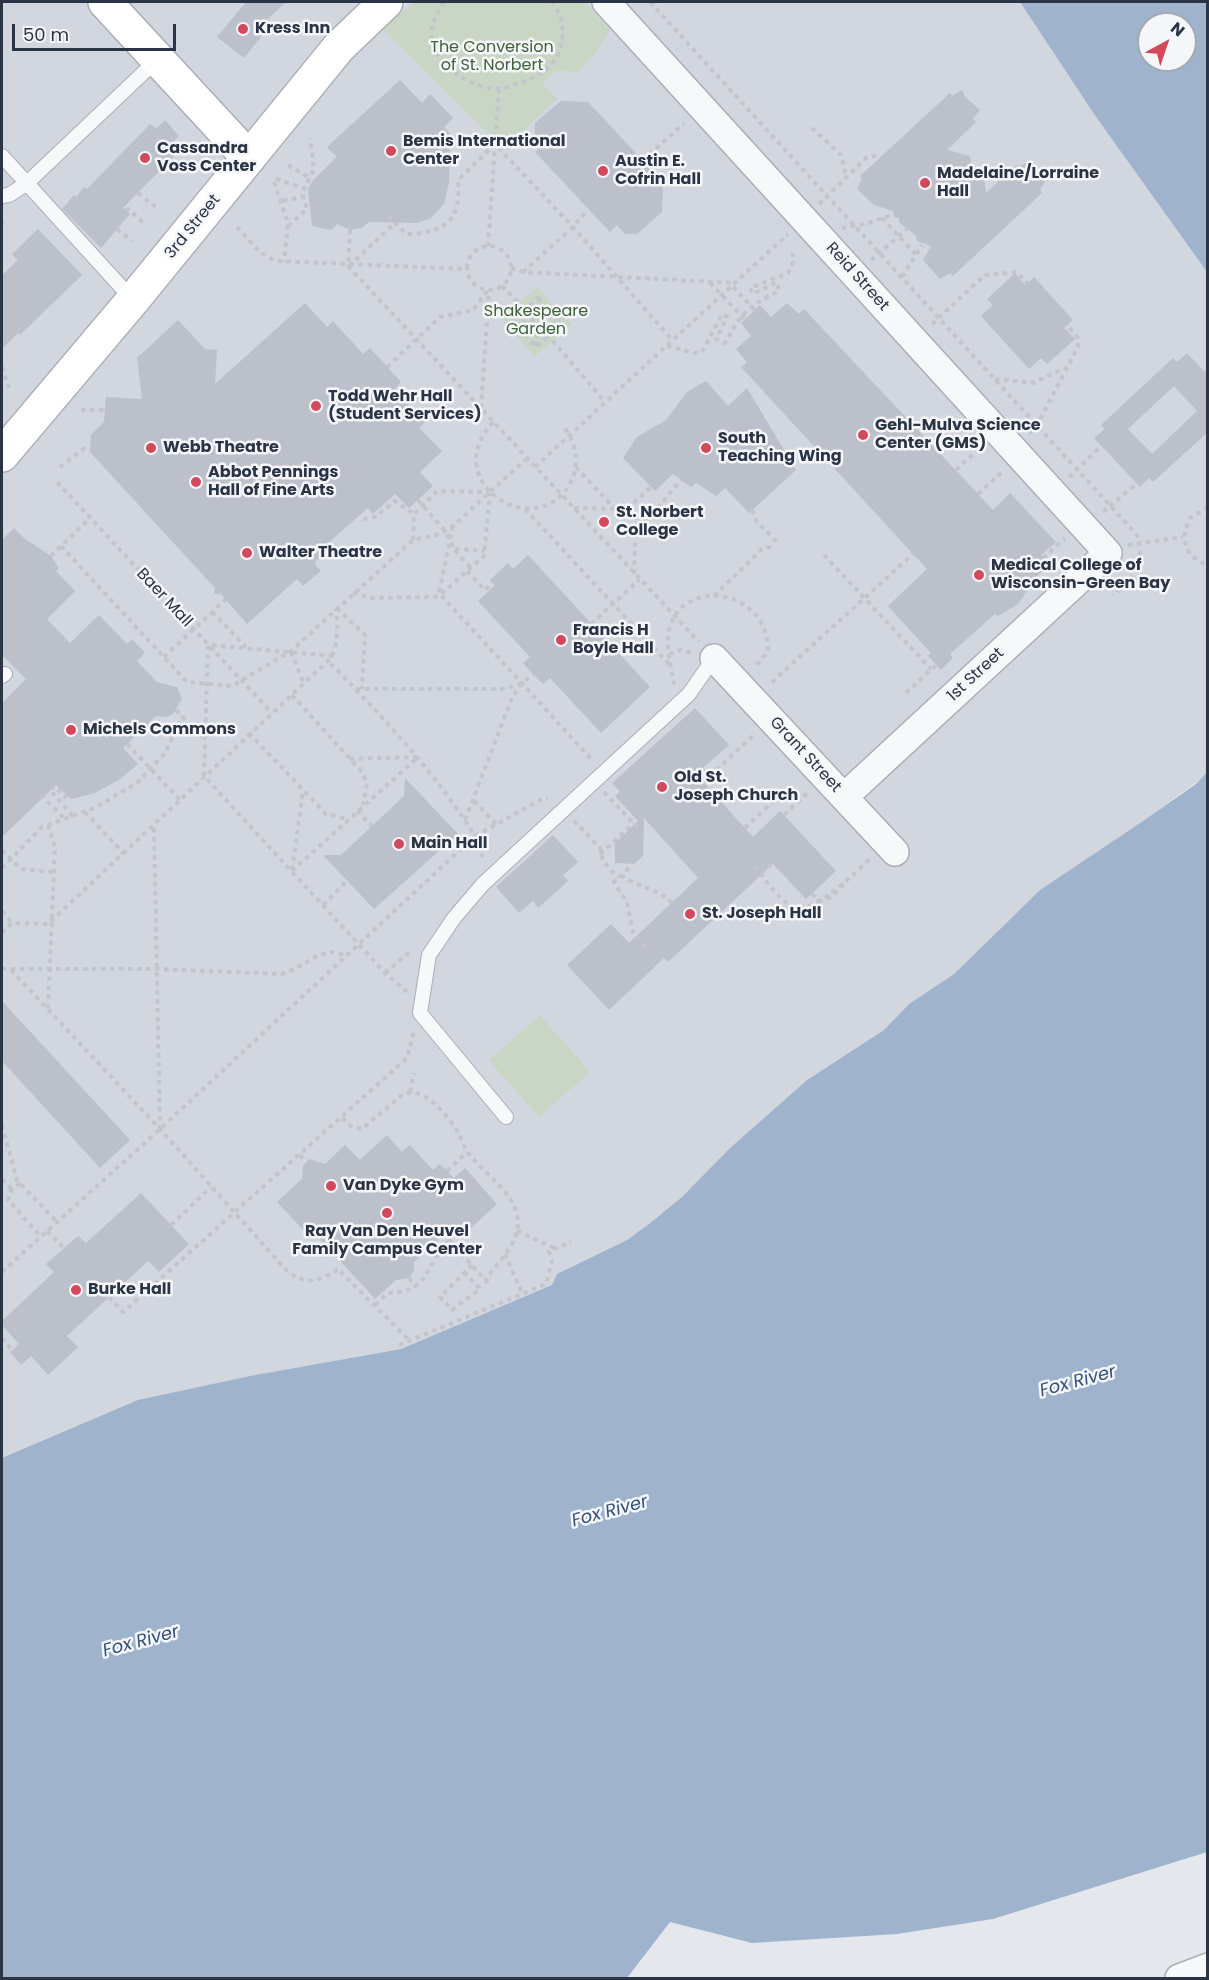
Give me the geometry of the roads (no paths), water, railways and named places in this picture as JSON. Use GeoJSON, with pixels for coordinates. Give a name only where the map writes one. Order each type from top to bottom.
{"type":"FeatureCollection","features":[{"type":"Feature","properties":{"kind":"main road"},"geometry":{"type":"LineString","coordinates":[[105,2],[249,158]]}},
{"type":"Feature","properties":{"kind":"main road","name":"3rd Street"},"geometry":{"type":"LineString","coordinates":[[2,455],[133,300],[339,47],[386,2]]}},
{"type":"Feature","properties":{"kind":"street","name":"Reid Street"},"geometry":{"type":"LineString","coordinates":[[606,2],[1108,553]]}},
{"type":"Feature","properties":{"kind":"street","name":"1st Street"},"geometry":{"type":"LineString","coordinates":[[844,797],[1108,553]]}},
{"type":"Feature","properties":{"kind":"street","name":"Grant Street"},"geometry":{"type":"LineString","coordinates":[[714,658],[891,848]]}},
{"type":"Feature","properties":{"kind":"street"},"geometry":{"type":"LineString","coordinates":[[1179,1978],[1208,1966]]}},
{"type":"Feature","properties":{"kind":"lane"},"geometry":{"type":"LineString","coordinates":[[2,196],[9,195],[26,184],[158,59]]}},
{"type":"Feature","properties":{"kind":"lane"},"geometry":{"type":"LineString","coordinates":[[2,156],[133,300]]}},
{"type":"Feature","properties":{"kind":"lane"},"geometry":{"type":"LineString","coordinates":[[506,1117],[420,1009],[425,966],[437,940],[483,884],[689,694],[714,658]]}},
{"type":"Feature","properties":{"kind":"water"},"geometry":{"type":"Polygon","coordinates":[[[1020,2],[1207,2],[1207,272],[1096,117],[1020,2]]]}},
{"type":"Feature","properties":{"kind":"water","name":"Fox River"},"geometry":{"type":"Polygon","coordinates":[[[1207,772],[1207,1852],[993,1919],[897,1934],[752,1943],[670,1922],[627,1978],[2,1978],[2,1458],[138,1400],[255,1375],[401,1349],[552,1285],[557,1274],[627,1240],[649,1224],[682,1197],[730,1148],[807,1080],[884,1030],[909,1004],[954,974],[1040,890],[1196,784],[1207,772]]]}},
{"type":"Feature","properties":{"kind":"place","name":"Kress Inn"},"geometry":{"type":"Point","coordinates":[243,29]}},
{"type":"Feature","properties":{"kind":"place","name":"Bemis International Center"},"geometry":{"type":"Point","coordinates":[391,151]}},
{"type":"Feature","properties":{"kind":"place","name":"Cassandra Voss Center"},"geometry":{"type":"Point","coordinates":[145,158]}},
{"type":"Feature","properties":{"kind":"place","name":"Austin E. Cofrin Hall"},"geometry":{"type":"Point","coordinates":[603,171]}},
{"type":"Feature","properties":{"kind":"place","name":"Madelaine/Lorraine Hall"},"geometry":{"type":"Point","coordinates":[925,183]}},
{"type":"Feature","properties":{"kind":"place","name":"Todd Wehr Hall (Student Services)"},"geometry":{"type":"Point","coordinates":[316,406]}},
{"type":"Feature","properties":{"kind":"place","name":"Gehl-Mulva Science Center (GMS)"},"geometry":{"type":"Point","coordinates":[863,435]}},
{"type":"Feature","properties":{"kind":"place","name":"Webb Theatre"},"geometry":{"type":"Point","coordinates":[151,448]}},
{"type":"Feature","properties":{"kind":"place","name":"South Teaching Wing"},"geometry":{"type":"Point","coordinates":[706,448]}},
{"type":"Feature","properties":{"kind":"place","name":"Abbot Pennings Hall of Fine Arts"},"geometry":{"type":"Point","coordinates":[196,482]}},
{"type":"Feature","properties":{"kind":"place","name":"St. Norbert College"},"geometry":{"type":"Point","coordinates":[604,522]}},
{"type":"Feature","properties":{"kind":"place","name":"Walter Theatre"},"geometry":{"type":"Point","coordinates":[247,553]}},
{"type":"Feature","properties":{"kind":"place","name":"Medical College of Wisconsin-Green Bay"},"geometry":{"type":"Point","coordinates":[979,575]}},
{"type":"Feature","properties":{"kind":"place","name":"Francis H Boyle Hall"},"geometry":{"type":"Point","coordinates":[561,640]}},
{"type":"Feature","properties":{"kind":"place","name":"Michels Commons"},"geometry":{"type":"Point","coordinates":[71,730]}},
{"type":"Feature","properties":{"kind":"place","name":"Old St. Joseph Church"},"geometry":{"type":"Point","coordinates":[662,787]}},
{"type":"Feature","properties":{"kind":"place","name":"Main Hall"},"geometry":{"type":"Point","coordinates":[399,844]}},
{"type":"Feature","properties":{"kind":"place","name":"St. Joseph Hall"},"geometry":{"type":"Point","coordinates":[690,914]}},
{"type":"Feature","properties":{"kind":"place","name":"Van Dyke Gym"},"geometry":{"type":"Point","coordinates":[331,1186]}},
{"type":"Feature","properties":{"kind":"place","name":"Ray Van Den Heuvel Family Campus Center"},"geometry":{"type":"Point","coordinates":[387,1213]}},
{"type":"Feature","properties":{"kind":"place","name":"Burke Hall"},"geometry":{"type":"Point","coordinates":[76,1290]}},
{"type":"Feature","properties":{"kind":"park label","name":"The Conversion of St. Norbert"},"geometry":{"type":"Point","coordinates":[492,57]}},
{"type":"Feature","properties":{"kind":"park label","name":"Shakespeare Garden"},"geometry":{"type":"Point","coordinates":[536,321]}}]}
